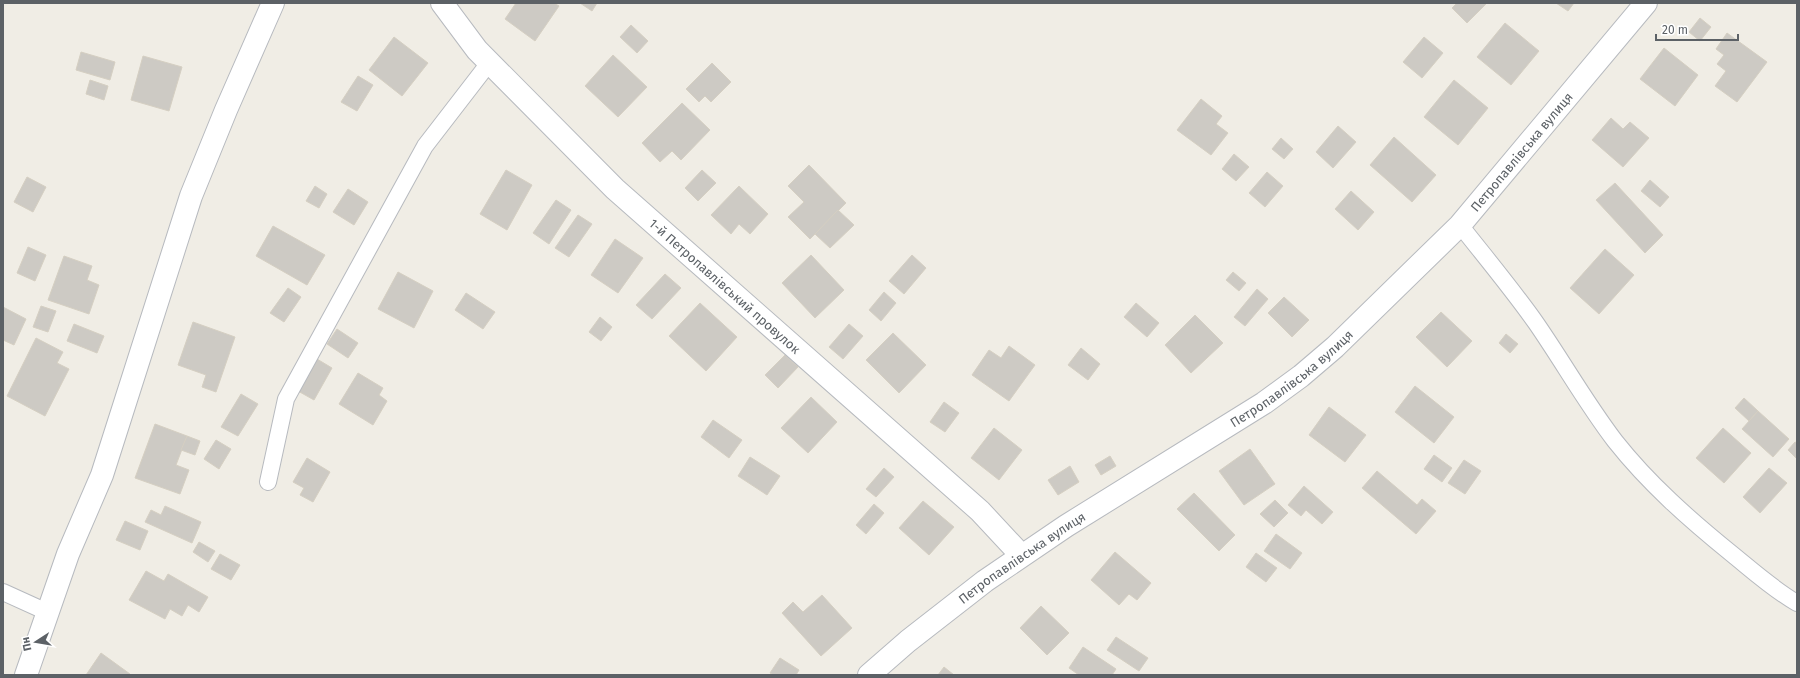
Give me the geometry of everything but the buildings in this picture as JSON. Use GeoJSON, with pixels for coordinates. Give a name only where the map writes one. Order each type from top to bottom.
{"type":"FeatureCollection","features":[{"type":"Feature","properties":{"kind":"street"},"geometry":{"type":"LineString","coordinates":[[26,675],[68,554],[102,475],[192,196],[226,110],[273,3]]}},
{"type":"Feature","properties":{"kind":"street","name":"1-й Петропавлівський провулок"},"geometry":{"type":"LineString","coordinates":[[442,3],[477,50],[489,63],[615,189],[980,511],[1021,555]]}},
{"type":"Feature","properties":{"kind":"street","name":"Петропавлівська вулиця"},"geometry":{"type":"LineString","coordinates":[[869,675],[946,610],[1021,555],[1257,407],[1302,376],[1382,303],[1460,225],[1646,3]]}},
{"type":"Feature","properties":{"kind":"lane"},"geometry":{"type":"LineString","coordinates":[[268,482],[286,399],[425,146],[489,63]]}},
{"type":"Feature","properties":{"kind":"lane"},"geometry":{"type":"LineString","coordinates":[[1460,225],[1514,292],[1588,405],[1616,442],[1642,472],[1667,498],[1706,533],[1744,564],[1797,603]]}},
{"type":"Feature","properties":{"kind":"lane"},"geometry":{"type":"LineString","coordinates":[[3,592],[48,612]]}}]}
